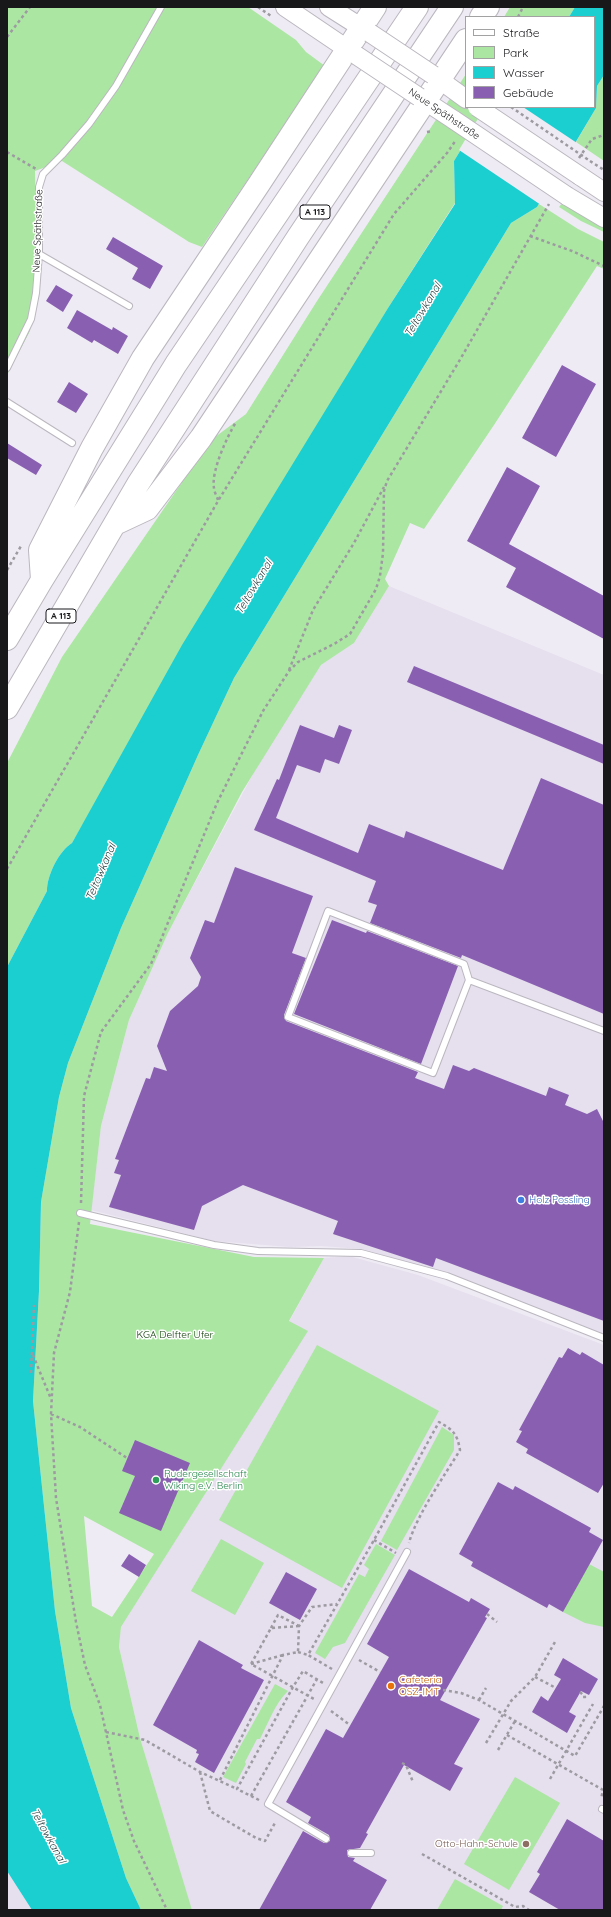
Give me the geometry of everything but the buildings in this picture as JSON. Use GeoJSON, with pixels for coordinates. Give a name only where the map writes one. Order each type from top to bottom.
{"type":"FeatureCollection","features":[{"type":"Feature","properties":{"kind":"highway"},"geometry":{"type":"LineString","coordinates":[[42,580],[40,550],[92,448],[143,358],[352,52],[366,30],[375,7]]}},
{"type":"Feature","properties":{"kind":"highway","name":"A 113"},"geometry":{"type":"LineString","coordinates":[[7,640],[42,580],[176,364],[417,7]]}},
{"type":"Feature","properties":{"kind":"highway","name":"A 113"},"geometry":{"type":"LineString","coordinates":[[7,708],[138,484],[298,237],[452,7]]}},
{"type":"Feature","properties":{"kind":"highway"},"geometry":{"type":"LineString","coordinates":[[482,16],[488,7]]}},
{"type":"Feature","properties":{"kind":"highway"},"geometry":{"type":"LineString","coordinates":[[115,524],[146,509],[201,438],[422,99],[436,78],[465,41]]}},
{"type":"Feature","properties":{"kind":"main road","name":"Neue Späthstraße"},"geometry":{"type":"LineString","coordinates":[[285,7],[422,99],[457,127],[604,218]]}},
{"type":"Feature","properties":{"kind":"main road"},"geometry":{"type":"LineString","coordinates":[[329,7],[366,30],[465,99]]}},
{"type":"Feature","properties":{"kind":"main road"},"geometry":{"type":"LineString","coordinates":[[478,108],[604,192]]}},
{"type":"Feature","properties":{"kind":"lane"},"geometry":{"type":"LineString","coordinates":[[43,174],[89,124],[116,86],[161,7]]}},
{"type":"Feature","properties":{"kind":"lane","name":"Neue Späthstraße"},"geometry":{"type":"LineString","coordinates":[[7,368],[31,319],[36,293],[39,254],[39,187],[43,174]]}},
{"type":"Feature","properties":{"kind":"lane"},"geometry":{"type":"LineString","coordinates":[[39,254],[129,306]]}},
{"type":"Feature","properties":{"kind":"lane"},"geometry":{"type":"LineString","coordinates":[[7,402],[72,443]]}},
{"type":"Feature","properties":{"kind":"lane"},"geometry":{"type":"LineString","coordinates":[[328,911],[464,964],[469,980],[432,1073],[288,1017],[328,911]]}},
{"type":"Feature","properties":{"kind":"lane"},"geometry":{"type":"LineString","coordinates":[[469,980],[604,1032]]}},
{"type":"Feature","properties":{"kind":"lane"},"geometry":{"type":"LineString","coordinates":[[80,1213],[214,1245],[258,1251],[361,1253],[447,1276],[604,1338]]}},
{"type":"Feature","properties":{"kind":"lane"},"geometry":{"type":"LineString","coordinates":[[326,1839],[268,1804],[407,1552]]}},
{"type":"Feature","properties":{"kind":"lane"},"geometry":{"type":"LineString","coordinates":[[351,1853],[371,1853]]}},
{"type":"Feature","properties":{"kind":"path"},"geometry":{"type":"LineString","coordinates":[[7,37],[30,7]]}},
{"type":"Feature","properties":{"kind":"path"},"geometry":{"type":"LineString","coordinates":[[518,16],[523,7]]}},
{"type":"Feature","properties":{"kind":"path"},"geometry":{"type":"LineString","coordinates":[[512,108],[604,170]]}},
{"type":"Feature","properties":{"kind":"path"},"geometry":{"type":"LineString","coordinates":[[7,870],[218,501],[394,214],[448,153],[457,127]]}},
{"type":"Feature","properties":{"kind":"path"},"geometry":{"type":"LineString","coordinates":[[7,152],[43,174]]}},
{"type":"Feature","properties":{"kind":"path"},"geometry":{"type":"LineString","coordinates":[[167,1910],[134,1841],[123,1810],[100,1705],[85,1665],[76,1622],[56,1498],[51,1414],[54,1353],[70,1292],[80,1213],[84,1096],[102,1032],[151,964],[217,803],[263,711],[289,671],[313,610],[354,544],[387,481],[461,358],[543,213]]}},
{"type":"Feature","properties":{"kind":"path"},"geometry":{"type":"LineString","coordinates":[[530,236],[572,251],[604,266]]}},
{"type":"Feature","properties":{"kind":"path"},"geometry":{"type":"LineString","coordinates":[[289,671],[298,662],[334,644],[350,634],[376,589],[383,553],[384,491],[387,481]]}},
{"type":"Feature","properties":{"kind":"path"},"geometry":{"type":"LineString","coordinates":[[31,1373],[34,1305]]}},
{"type":"Feature","properties":{"kind":"path"},"geometry":{"type":"LineString","coordinates":[[32,1353],[52,1399]]}},
{"type":"Feature","properties":{"kind":"path"},"geometry":{"type":"LineString","coordinates":[[51,1414],[80,1427],[127,1458]]}},
{"type":"Feature","properties":{"kind":"path"},"geometry":{"type":"LineString","coordinates":[[308,1655],[439,1422],[450,1428],[457,1436],[460,1450],[411,1536],[407,1552]]}},
{"type":"Feature","properties":{"kind":"path"},"geometry":{"type":"LineString","coordinates":[[374,1540],[404,1558]]}},
{"type":"Feature","properties":{"kind":"path"},"geometry":{"type":"LineString","coordinates":[[298,1652],[299,1626],[312,1606],[337,1604]]}},
{"type":"Feature","properties":{"kind":"path"},"geometry":{"type":"LineString","coordinates":[[487,1614],[497,1622]]}},
{"type":"Feature","properties":{"kind":"path"},"geometry":{"type":"LineString","coordinates":[[251,1664],[278,1615],[299,1626]]}},
{"type":"Feature","properties":{"kind":"path"},"geometry":{"type":"LineString","coordinates":[[271,1628],[299,1626]]}},
{"type":"Feature","properties":{"kind":"path"},"geometry":{"type":"LineString","coordinates":[[486,1743],[511,1701],[535,1677],[555,1642]]}},
{"type":"Feature","properties":{"kind":"path"},"geometry":{"type":"LineString","coordinates":[[251,1664],[298,1652],[308,1655],[322,1663]]}},
{"type":"Feature","properties":{"kind":"path"},"geometry":{"type":"LineString","coordinates":[[220,1780],[283,1655]]}},
{"type":"Feature","properties":{"kind":"path"},"geometry":{"type":"LineString","coordinates":[[350,1655],[380,1672]]}},
{"type":"Feature","properties":{"kind":"path"},"geometry":{"type":"LineString","coordinates":[[251,1664],[293,1687]]}},
{"type":"Feature","properties":{"kind":"path"},"geometry":{"type":"LineString","coordinates":[[237,1789],[303,1671],[332,1688]]}},
{"type":"Feature","properties":{"kind":"path"},"geometry":{"type":"LineString","coordinates":[[535,1677],[556,1688]]}},
{"type":"Feature","properties":{"kind":"path"},"geometry":{"type":"LineString","coordinates":[[251,1796],[317,1679]]}},
{"type":"Feature","properties":{"kind":"path"},"geometry":{"type":"LineString","coordinates":[[479,1700],[486,1688]]}},
{"type":"Feature","properties":{"kind":"path"},"geometry":{"type":"LineString","coordinates":[[443,1690],[461,1693],[479,1700],[575,1756],[604,1706]]}},
{"type":"Feature","properties":{"kind":"path"},"geometry":{"type":"LineString","coordinates":[[580,1692],[585,1697],[581,1697]]}},
{"type":"Feature","properties":{"kind":"path"},"geometry":{"type":"LineString","coordinates":[[550,1779],[593,1704]]}},
{"type":"Feature","properties":{"kind":"path"},"geometry":{"type":"LineString","coordinates":[[498,1750],[515,1721]]}},
{"type":"Feature","properties":{"kind":"path"},"geometry":{"type":"LineString","coordinates":[[106,1732],[145,1740],[200,1772],[220,1780],[268,1804]]}},
{"type":"Feature","properties":{"kind":"path"},"geometry":{"type":"LineString","coordinates":[[507,1735],[603,1790],[600,1801]]}},
{"type":"Feature","properties":{"kind":"path"},"geometry":{"type":"LineString","coordinates":[[402,1763],[406,1765],[413,1782]]}},
{"type":"Feature","properties":{"kind":"path"},"geometry":{"type":"LineString","coordinates":[[200,1772],[210,1812],[256,1838],[265,1841],[281,1812]]}},
{"type":"Feature","properties":{"kind":"path"},"geometry":{"type":"LineString","coordinates":[[422,1854],[515,1907],[523,1906],[529,1910]]}},
{"type":"Feature","properties":{"kind":"shaded area"},"geometry":{"type":"Polygon","coordinates":[[[389,586],[604,675],[604,1335],[425,1267],[362,1249],[321,1246],[290,1247],[214,1241],[91,1210],[101,1126],[129,1020],[168,933],[267,748],[321,665],[354,643],[389,586]]]}},
{"type":"Feature","properties":{"kind":"shaded area"},"geometry":{"type":"Polygon","coordinates":[[[349,1256],[418,1275],[604,1345],[604,1910],[192,1910],[190,1906],[140,1738],[119,1647],[121,1627],[307,1331],[289,1322],[324,1258],[349,1256]]]}},
{"type":"Feature","properties":{"kind":"shaded area"},"geometry":{"type":"Polygon","coordinates":[[[7,1871],[18,1888],[32,1910],[7,1910],[7,1871]]]}},
{"type":"Feature","properties":{"kind":"green space"},"geometry":{"type":"Polygon","coordinates":[[[7,7],[248,7],[296,40],[306,52],[325,66],[202,247],[189,242],[62,161],[35,171],[37,276],[30,331],[7,375],[7,7]]]}},
{"type":"Feature","properties":{"kind":"green space"},"geometry":{"type":"Polygon","coordinates":[[[510,7],[575,7],[570,16],[505,16],[510,7]]]}},
{"type":"Feature","properties":{"kind":"green space"},"geometry":{"type":"Polygon","coordinates":[[[604,75],[604,161],[576,142],[596,108],[597,86],[604,75]]]}},
{"type":"Feature","properties":{"kind":"green space"},"geometry":{"type":"Polygon","coordinates":[[[465,76],[465,108],[486,108],[454,161],[455,203],[388,308],[72,843],[58,857],[51,871],[47,891],[7,967],[7,763],[62,657],[211,440],[246,414],[317,301],[465,76]]]}},
{"type":"Feature","properties":{"kind":"green space"},"geometry":{"type":"Polygon","coordinates":[[[563,202],[604,226],[604,232],[581,221],[559,207],[563,202]]]}},
{"type":"Feature","properties":{"kind":"green space","name":"KGA Delfter Ufer"},"geometry":{"type":"Polygon","coordinates":[[[539,204],[578,229],[604,242],[604,269],[597,266],[494,425],[424,529],[410,523],[385,579],[389,586],[354,643],[321,665],[242,792],[168,933],[129,1020],[101,1126],[90,1224],[254,1257],[324,1258],[289,1321],[308,1331],[121,1627],[119,1647],[140,1738],[192,1910],[141,1910],[126,1878],[71,1708],[55,1611],[33,1401],[39,1291],[41,1202],[59,1097],[68,1063],[121,928],[234,678],[511,223],[537,207],[539,204]],[[84,1516],[92,1606],[112,1617],[154,1554],[84,1516]]]}},
{"type":"Feature","properties":{"kind":"green space"},"geometry":{"type":"Polygon","coordinates":[[[317,1345],[439,1411],[342,1588],[219,1520],[317,1345]]]}},
{"type":"Feature","properties":{"kind":"green space"},"geometry":{"type":"Polygon","coordinates":[[[442,1427],[454,1435],[454,1450],[397,1550],[381,1541],[442,1427]]]}},
{"type":"Feature","properties":{"kind":"green space"},"geometry":{"type":"Polygon","coordinates":[[[221,1539],[264,1563],[235,1615],[191,1591],[221,1539]]]}},
{"type":"Feature","properties":{"kind":"green space"},"geometry":{"type":"Polygon","coordinates":[[[376,1544],[395,1555],[345,1643],[333,1647],[325,1659],[315,1653],[359,1574],[365,1577],[369,1569],[364,1565],[376,1544]]]}},
{"type":"Feature","properties":{"kind":"green space"},"geometry":{"type":"Polygon","coordinates":[[[589,1564],[604,1572],[604,1627],[585,1623],[563,1612],[589,1564]]]}},
{"type":"Feature","properties":{"kind":"green space"},"geometry":{"type":"Polygon","coordinates":[[[275,1684],[288,1691],[279,1701],[260,1739],[257,1739],[236,1783],[223,1777],[275,1684]]]}},
{"type":"Feature","properties":{"kind":"green space"},"geometry":{"type":"Polygon","coordinates":[[[515,1777],[560,1803],[509,1890],[464,1864],[515,1777]]]}},
{"type":"Feature","properties":{"kind":"green space"},"geometry":{"type":"Polygon","coordinates":[[[455,1879],[503,1906],[501,1910],[437,1910],[455,1879]]]}},
{"type":"Feature","properties":{"kind":"water","name":"Teltowkanal"},"geometry":{"type":"Polygon","coordinates":[[[575,7],[604,7],[604,75],[597,86],[596,108],[537,207],[511,223],[234,678],[121,928],[68,1063],[59,1097],[41,1202],[39,1291],[33,1401],[55,1611],[71,1708],[126,1878],[141,1910],[32,1910],[7,1871],[7,967],[47,891],[51,871],[58,857],[72,843],[182,645],[388,308],[455,204],[454,161],[486,108],[595,108],[595,16],[570,16],[575,7]]]}},
{"type":"Feature","properties":{"kind":"pier"},"geometry":{"type":"Polygon","coordinates":[[[484,108],[524,108],[577,143],[541,205],[459,150],[484,108]]]}},
{"type":"Feature","properties":{"kind":"place","name":"Holz Possling"},"geometry":{"type":"Point","coordinates":[521,1200]}},
{"type":"Feature","properties":{"kind":"place","name":"Rudergesellschaft Wiking e.V. Berlin"},"geometry":{"type":"Point","coordinates":[156,1480]}},
{"type":"Feature","properties":{"kind":"place","name":"Cafeteria OSZ-IMT"},"geometry":{"type":"Point","coordinates":[391,1686]}},
{"type":"Feature","properties":{"kind":"place","name":"Otto-Hahn-Schule"},"geometry":{"type":"Point","coordinates":[526,1844]}}]}
